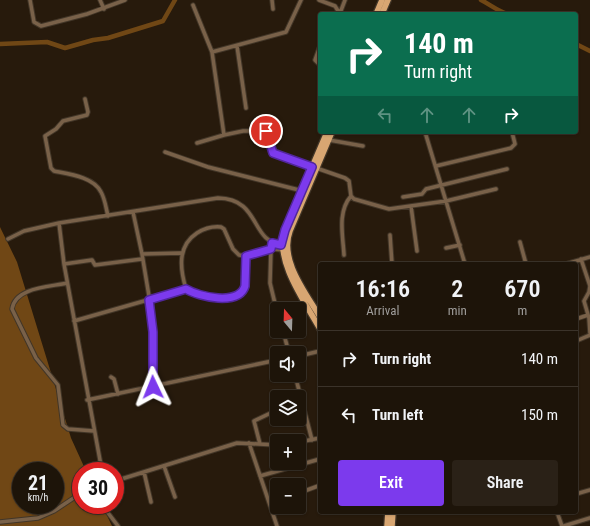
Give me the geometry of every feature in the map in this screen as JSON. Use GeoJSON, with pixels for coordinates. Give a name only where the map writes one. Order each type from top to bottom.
{"type":"FeatureCollection","features":[{"type":"Feature","properties":{"kind":"main road"},"geometry":{"type":"LineString","coordinates":[[377,12],[382,0]]}},
{"type":"Feature","properties":{"kind":"main road"},"geometry":{"type":"LineString","coordinates":[[383,12],[388,0]]}},
{"type":"Feature","properties":{"kind":"main road"},"geometry":{"type":"LineString","coordinates":[[318,325],[291,275],[284,248],[285,230],[314,168],[326,134]]}},
{"type":"Feature","properties":{"kind":"main road"},"geometry":{"type":"LineString","coordinates":[[314,168],[331,134]]}},
{"type":"Feature","properties":{"kind":"main road"},"geometry":{"type":"LineString","coordinates":[[284,248],[295,273],[318,313]]}},
{"type":"Feature","properties":{"kind":"main road"},"geometry":{"type":"LineString","coordinates":[[387,526],[388,514]]}},
{"type":"Feature","properties":{"kind":"main road"},"geometry":{"type":"LineString","coordinates":[[392,526],[393,514]]}},
{"type":"Feature","properties":{"kind":"street"},"geometry":{"type":"LineString","coordinates":[[30,0],[34,22],[41,26],[104,9],[125,0]]}},
{"type":"Feature","properties":{"kind":"street"},"geometry":{"type":"LineString","coordinates":[[100,0],[104,9]]}},
{"type":"Feature","properties":{"kind":"street"},"geometry":{"type":"LineString","coordinates":[[272,0],[273,9]]}},
{"type":"Feature","properties":{"kind":"street"},"geometry":{"type":"LineString","coordinates":[[212,52],[286,32],[300,0]]}},
{"type":"Feature","properties":{"kind":"street"},"geometry":{"type":"LineString","coordinates":[[319,0],[335,6],[339,12]]}},
{"type":"Feature","properties":{"kind":"street"},"geometry":{"type":"LineString","coordinates":[[341,12],[344,0]]}},
{"type":"Feature","properties":{"kind":"street"},"geometry":{"type":"LineString","coordinates":[[193,5],[212,52],[224,135]]}},
{"type":"Feature","properties":{"kind":"street"},"geometry":{"type":"LineString","coordinates":[[237,46],[246,108]]}},
{"type":"Feature","properties":{"kind":"street"},"geometry":{"type":"LineString","coordinates":[[318,52],[315,60],[318,63]]}},
{"type":"Feature","properties":{"kind":"street"},"geometry":{"type":"LineString","coordinates":[[85,99],[88,112],[87,115],[63,121],[56,129],[45,136],[51,168],[88,180],[98,187],[102,194],[108,216]]}},
{"type":"Feature","properties":{"kind":"street"},"geometry":{"type":"LineString","coordinates":[[197,143],[243,131],[266,131],[273,153],[349,181],[351,196],[345,206],[343,214],[344,255]]}},
{"type":"Feature","properties":{"kind":"street"},"geometry":{"type":"LineString","coordinates":[[426,134],[464,262]]}},
{"type":"Feature","properties":{"kind":"street"},"geometry":{"type":"LineString","coordinates":[[436,166],[511,148],[515,144],[512,134]]}},
{"type":"Feature","properties":{"kind":"street"},"geometry":{"type":"LineString","coordinates":[[329,140],[363,146]]}},
{"type":"Feature","properties":{"kind":"street"},"geometry":{"type":"LineString","coordinates":[[165,152],[208,167],[304,191]]}},
{"type":"Feature","properties":{"kind":"street"},"geometry":{"type":"LineString","coordinates":[[403,197],[422,194],[426,189],[507,170]]}},
{"type":"Feature","properties":{"kind":"street"},"geometry":{"type":"LineString","coordinates":[[351,196],[354,199],[383,208],[446,201],[496,189]]}},
{"type":"Feature","properties":{"kind":"street"},"geometry":{"type":"LineString","coordinates":[[8,238],[24,231],[59,223],[218,198],[229,198],[244,206],[262,234],[272,243],[284,248]]}},
{"type":"Feature","properties":{"kind":"street"},"geometry":{"type":"LineString","coordinates":[[411,206],[417,251]]}},
{"type":"Feature","properties":{"kind":"street"},"geometry":{"type":"LineString","coordinates":[[133,212],[142,254],[153,332],[153,387]]}},
{"type":"Feature","properties":{"kind":"street"},"geometry":{"type":"LineString","coordinates":[[59,223],[64,264],[87,400],[100,462]]}},
{"type":"Feature","properties":{"kind":"street"},"geometry":{"type":"LineString","coordinates":[[246,256],[245,286],[244,290],[238,295],[204,297],[194,294],[186,289],[182,274],[181,253],[194,235],[202,230],[216,226],[224,229],[236,253],[246,256],[271,249],[284,248]]}},
{"type":"Feature","properties":{"kind":"street"},"geometry":{"type":"LineString","coordinates":[[390,234],[392,262]]}},
{"type":"Feature","properties":{"kind":"street"},"geometry":{"type":"LineString","coordinates":[[520,242],[525,262]]}},
{"type":"Feature","properties":{"kind":"street"},"geometry":{"type":"LineString","coordinates":[[272,243],[270,283],[275,302]]}},
{"type":"Feature","properties":{"kind":"street"},"geometry":{"type":"LineString","coordinates":[[446,248],[460,245]]}},
{"type":"Feature","properties":{"kind":"street"},"geometry":{"type":"LineString","coordinates":[[142,254],[181,253]]}},
{"type":"Feature","properties":{"kind":"street"},"geometry":{"type":"LineString","coordinates":[[572,262],[590,257]]}},
{"type":"Feature","properties":{"kind":"street"},"geometry":{"type":"LineString","coordinates":[[64,264],[92,260],[95,264],[142,259]]}},
{"type":"Feature","properties":{"kind":"street"},"geometry":{"type":"LineString","coordinates":[[578,340],[590,334],[590,321],[584,301],[589,292],[590,286],[581,259]]}},
{"type":"Feature","properties":{"kind":"street"},"geometry":{"type":"LineString","coordinates":[[68,283],[32,290],[23,294],[13,303],[12,309],[36,358],[58,385],[64,426],[68,429],[94,431]]}},
{"type":"Feature","properties":{"kind":"street"},"geometry":{"type":"LineString","coordinates":[[74,321],[186,289]]}},
{"type":"Feature","properties":{"kind":"street"},"geometry":{"type":"LineString","coordinates":[[585,306],[590,304]]}},
{"type":"Feature","properties":{"kind":"street"},"geometry":{"type":"LineString","coordinates":[[578,319],[588,315]]}},
{"type":"Feature","properties":{"kind":"street"},"geometry":{"type":"LineString","coordinates":[[306,354],[318,351]]}},
{"type":"Feature","properties":{"kind":"street"},"geometry":{"type":"LineString","coordinates":[[87,400],[270,362]]}},
{"type":"Feature","properties":{"kind":"street"},"geometry":{"type":"LineString","coordinates":[[111,377],[114,379],[118,394]]}},
{"type":"Feature","properties":{"kind":"street"},"geometry":{"type":"LineString","coordinates":[[260,444],[254,421],[270,413]]}},
{"type":"Feature","properties":{"kind":"street"},"geometry":{"type":"LineString","coordinates":[[306,419],[312,440]]}},
{"type":"Feature","properties":{"kind":"street"},"geometry":{"type":"LineString","coordinates":[[306,441],[318,438]]}},
{"type":"Feature","properties":{"kind":"street"},"geometry":{"type":"LineString","coordinates":[[249,443],[270,502]]}},
{"type":"Feature","properties":{"kind":"street"},"geometry":{"type":"LineString","coordinates":[[124,478],[228,445],[249,443],[270,445]]}},
{"type":"Feature","properties":{"kind":"street"},"geometry":{"type":"LineString","coordinates":[[260,476],[318,460]]}},
{"type":"Feature","properties":{"kind":"street"},"geometry":{"type":"LineString","coordinates":[[164,466],[175,498]]}},
{"type":"Feature","properties":{"kind":"street"},"geometry":{"type":"LineString","coordinates":[[144,472],[151,502]]}},
{"type":"Feature","properties":{"kind":"street"},"geometry":{"type":"LineString","coordinates":[[306,490],[318,486]]}},
{"type":"Feature","properties":{"kind":"street"},"geometry":{"type":"LineString","coordinates":[[578,493],[590,490]]}},
{"type":"Feature","properties":{"kind":"street"},"geometry":{"type":"LineString","coordinates":[[0,522],[38,518],[54,511],[72,499]]}},
{"type":"Feature","properties":{"kind":"street"},"geometry":{"type":"LineString","coordinates":[[109,514],[118,526]]}},
{"type":"Feature","properties":{"kind":"street"},"geometry":{"type":"LineString","coordinates":[[274,514],[277,526]]}},
{"type":"Feature","properties":{"kind":"street"},"geometry":{"type":"LineString","coordinates":[[558,514],[563,526],[590,518]]}},
{"type":"Feature","properties":{"kind":"shaded area"},"geometry":{"type":"Polygon","coordinates":[[[0,227],[17,262],[71,438],[82,462],[72,462],[72,514],[106,514],[112,526],[0,526],[0,227]]]}},
{"type":"Feature","properties":{"kind":"waterway"},"geometry":{"type":"LineString","coordinates":[[0,44],[47,42],[65,48],[93,40],[108,38],[163,21],[175,0]]}},
{"type":"Feature","properties":{"kind":"waterway"},"geometry":{"type":"LineString","coordinates":[[481,0],[502,12]]}},
{"type":"Feature","properties":{"kind":"waterway"},"geometry":{"type":"LineString","coordinates":[[578,45],[590,51]]}},
{"type":"Feature","properties":{"kind":"route"},"geometry":{"type":"LineString","coordinates":[[153,387],[153,332],[149,300],[186,289],[194,294],[204,297],[216,298],[233,297],[238,295],[242,293],[245,286],[247,268],[246,256],[271,249],[272,243],[281,245],[282,237],[312,167],[273,153],[266,131]]}}]}
